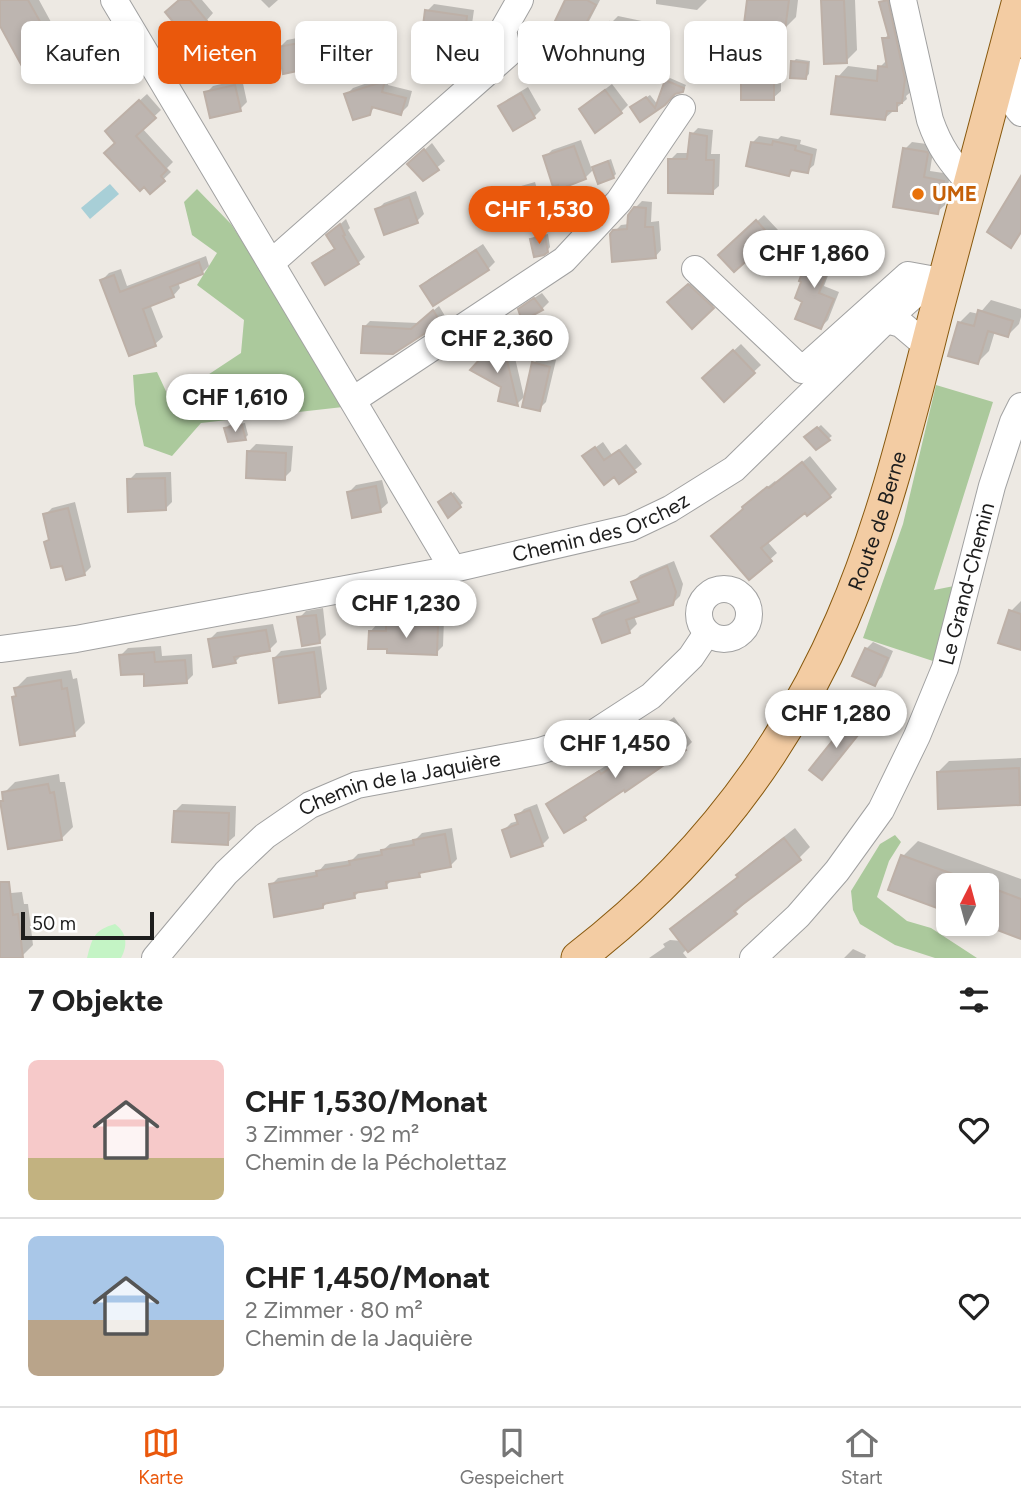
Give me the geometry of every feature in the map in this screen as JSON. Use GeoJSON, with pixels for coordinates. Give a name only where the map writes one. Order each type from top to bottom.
{"type":"FeatureCollection","features":[{"type":"Feature","properties":{"kind":"main road","name":"Route de Berne"},"geometry":{"type":"LineString","coordinates":[[578,958],[647,900],[692,854],[741,796],[786,729],[825,656],[858,579],[886,497],[927,346],[938,280],[1011,71],[1019,0]]}},
{"type":"Feature","properties":{"kind":"street"},"geometry":{"type":"LineString","coordinates":[[114,0],[453,569]]}},
{"type":"Feature","properties":{"kind":"street"},"geometry":{"type":"LineString","coordinates":[[271,263],[508,54],[503,30],[520,0]]}},
{"type":"Feature","properties":{"kind":"street"},"geometry":{"type":"LineString","coordinates":[[903,0],[935,135],[947,158],[970,184]]}},
{"type":"Feature","properties":{"kind":"street"},"geometry":{"type":"LineString","coordinates":[[1011,71],[1017,108],[1021,113]]}},
{"type":"Feature","properties":{"kind":"street"},"geometry":{"type":"LineString","coordinates":[[353,400],[564,260],[619,201],[682,108]]}},
{"type":"Feature","properties":{"kind":"street"},"geometry":{"type":"LineString","coordinates":[[695,269],[802,370],[908,275],[938,280]]}},
{"type":"Feature","properties":{"kind":"street","name":"Chemin des Orchez"},"geometry":{"type":"LineString","coordinates":[[0,649],[102,635],[453,569],[630,528],[670,509],[734,469],[886,320],[938,280]]}},
{"type":"Feature","properties":{"kind":"street"},"geometry":{"type":"LineString","coordinates":[[886,320],[901,324],[927,346]]}},
{"type":"Feature","properties":{"kind":"street","name":"Le Grand-Chemin"},"geometry":{"type":"LineString","coordinates":[[753,958],[797,916],[838,871],[880,810],[917,736],[946,668],[992,486],[1021,406]]}},
{"type":"Feature","properties":{"kind":"street","name":"Chemin de la Jaquière"},"geometry":{"type":"LineString","coordinates":[[155,958],[226,873],[265,836],[310,805],[357,785],[540,751],[594,733],[651,696],[691,657],[708,634]]}},
{"type":"Feature","properties":{"kind":"green space"},"geometry":{"type":"Polygon","coordinates":[[[197,189],[231,224],[309,343],[343,407],[201,423],[172,456],[144,446],[135,404],[133,375],[157,372],[171,402],[241,353],[244,320],[197,285],[217,253],[192,235],[184,202],[197,189]]]}},
{"type":"Feature","properties":{"kind":"green space"},"geometry":{"type":"Polygon","coordinates":[[[936,385],[993,402],[934,590],[954,586],[939,663],[863,638],[903,524],[936,385]]]}},
{"type":"Feature","properties":{"kind":"green space"},"geometry":{"type":"Polygon","coordinates":[[[895,835],[901,842],[889,861],[877,897],[907,921],[931,928],[936,931],[936,936],[943,936],[977,958],[935,958],[895,945],[860,924],[853,910],[851,891],[880,844],[895,835]]]}},
{"type":"Feature","properties":{"kind":"green space"},"geometry":{"type":"Polygon","coordinates":[[[115,924],[122,931],[125,940],[121,958],[87,958],[98,932],[115,924]]]}},
{"type":"Feature","properties":{"kind":"water"},"geometry":{"type":"Polygon","coordinates":[[[110,184],[119,194],[90,219],[81,208],[110,184]]]}},
{"type":"Feature","properties":{"kind":"building"},"geometry":{"type":"Polygon","coordinates":[[[0,0],[28,0],[40,21],[21,21],[21,64],[0,26],[0,0]]]}},
{"type":"Feature","properties":{"kind":"building"},"geometry":{"type":"Polygon","coordinates":[[[179,0],[190,0],[207,21],[172,21],[165,12],[179,0]]]}},
{"type":"Feature","properties":{"kind":"building"},"geometry":{"type":"Polygon","coordinates":[[[565,0],[587,0],[596,5],[587,21],[555,21],[565,0]]]}},
{"type":"Feature","properties":{"kind":"building"},"geometry":{"type":"Polygon","coordinates":[[[747,0],[789,0],[786,21],[744,21],[747,0]]]}},
{"type":"Feature","properties":{"kind":"building"},"geometry":{"type":"Polygon","coordinates":[[[821,0],[844,0],[847,63],[824,64],[821,0]]]}},
{"type":"Feature","properties":{"kind":"building"},"geometry":{"type":"Polygon","coordinates":[[[888,0],[905,79],[902,103],[897,103],[897,111],[887,111],[885,120],[831,114],[836,76],[877,81],[878,66],[887,67],[882,38],[889,38],[879,2],[888,0]]]}},
{"type":"Feature","properties":{"kind":"building"},"geometry":{"type":"Polygon","coordinates":[[[425,10],[467,16],[466,21],[424,21],[425,10]]]}},
{"type":"Feature","properties":{"kind":"building"},"geometry":{"type":"Polygon","coordinates":[[[295,44],[295,71],[283,74],[281,46],[295,44]]]}},
{"type":"Feature","properties":{"kind":"building"},"geometry":{"type":"Polygon","coordinates":[[[791,61],[808,63],[806,79],[790,78],[791,61]]]}},
{"type":"Feature","properties":{"kind":"building"},"geometry":{"type":"Polygon","coordinates":[[[670,82],[684,88],[683,92],[675,94],[665,105],[640,122],[630,107],[646,97],[655,108],[664,84],[670,82]]]}},
{"type":"Feature","properties":{"kind":"building"},"geometry":{"type":"Polygon","coordinates":[[[384,84],[382,92],[406,98],[401,115],[372,107],[370,115],[353,120],[344,94],[384,84]]]}},
{"type":"Feature","properties":{"kind":"building"},"geometry":{"type":"Polygon","coordinates":[[[741,84],[774,84],[774,100],[741,100],[741,84]]]}},
{"type":"Feature","properties":{"kind":"building"},"geometry":{"type":"Polygon","coordinates":[[[235,85],[241,111],[210,118],[204,92],[235,85]]]}},
{"type":"Feature","properties":{"kind":"building"},"geometry":{"type":"Polygon","coordinates":[[[605,90],[622,113],[595,133],[579,109],[605,90]]]}},
{"type":"Feature","properties":{"kind":"building"},"geometry":{"type":"Polygon","coordinates":[[[521,93],[535,118],[513,131],[498,106],[521,93]]]}},
{"type":"Feature","properties":{"kind":"building"},"geometry":{"type":"Polygon","coordinates":[[[139,100],[156,118],[136,136],[167,170],[161,176],[165,181],[150,194],[144,187],[140,191],[104,153],[115,143],[105,131],[139,100]]]}},
{"type":"Feature","properties":{"kind":"building"},"geometry":{"type":"Polygon","coordinates":[[[690,133],[707,136],[706,160],[714,160],[713,194],[668,193],[668,159],[687,159],[690,133]]]}},
{"type":"Feature","properties":{"kind":"building"},"geometry":{"type":"Polygon","coordinates":[[[773,141],[796,146],[795,150],[812,155],[808,173],[791,170],[789,176],[746,166],[751,142],[772,145],[773,141]]]}},
{"type":"Feature","properties":{"kind":"building"},"geometry":{"type":"Polygon","coordinates":[[[574,146],[586,179],[560,189],[558,185],[553,187],[543,156],[574,146]]]}},
{"type":"Feature","properties":{"kind":"building","name":"UME"},"geometry":{"type":"Polygon","coordinates":[[[903,148],[927,152],[924,177],[944,181],[938,214],[893,207],[903,148]]]}},
{"type":"Feature","properties":{"kind":"building"},"geometry":{"type":"Polygon","coordinates":[[[424,149],[439,170],[423,181],[407,164],[424,149]]]}},
{"type":"Feature","properties":{"kind":"building"},"geometry":{"type":"Polygon","coordinates":[[[608,161],[614,178],[598,184],[592,167],[608,161]]]}},
{"type":"Feature","properties":{"kind":"building"},"geometry":{"type":"Polygon","coordinates":[[[1021,176],[1021,232],[1011,248],[987,232],[1021,176]]]}},
{"type":"Feature","properties":{"kind":"building"},"geometry":{"type":"Polygon","coordinates":[[[529,188],[536,215],[495,226],[488,199],[529,188]]]}},
{"type":"Feature","properties":{"kind":"building"},"geometry":{"type":"Polygon","coordinates":[[[409,197],[418,223],[384,235],[375,209],[409,197]]]}},
{"type":"Feature","properties":{"kind":"building"},"geometry":{"type":"Polygon","coordinates":[[[634,207],[646,208],[645,227],[653,227],[656,258],[612,262],[610,234],[613,230],[627,229],[628,215],[634,207]]]}},
{"type":"Feature","properties":{"kind":"building"},"geometry":{"type":"Polygon","coordinates":[[[756,220],[772,238],[734,272],[718,255],[756,220]]]}},
{"type":"Feature","properties":{"kind":"building"},"geometry":{"type":"Polygon","coordinates":[[[340,224],[345,235],[343,236],[359,264],[325,285],[312,263],[335,249],[326,235],[340,224]]]}},
{"type":"Feature","properties":{"kind":"building"},"geometry":{"type":"Polygon","coordinates":[[[545,236],[548,252],[534,257],[530,239],[545,236]]]}},
{"type":"Feature","properties":{"kind":"building"},"geometry":{"type":"Polygon","coordinates":[[[812,248],[833,257],[819,293],[834,299],[821,329],[795,319],[802,302],[795,298],[801,282],[799,281],[812,248]]]}},
{"type":"Feature","properties":{"kind":"building"},"geometry":{"type":"Polygon","coordinates":[[[476,250],[489,270],[433,306],[420,286],[476,250]]]}},
{"type":"Feature","properties":{"kind":"building"},"geometry":{"type":"Polygon","coordinates":[[[199,262],[203,274],[170,287],[174,297],[143,309],[156,346],[129,356],[100,280],[114,275],[120,292],[199,262]]]}},
{"type":"Feature","properties":{"kind":"building"},"geometry":{"type":"Polygon","coordinates":[[[688,284],[714,308],[692,329],[667,302],[688,284]]]}},
{"type":"Feature","properties":{"kind":"building"},"geometry":{"type":"Polygon","coordinates":[[[534,298],[543,310],[522,321],[518,309],[534,298]]]}},
{"type":"Feature","properties":{"kind":"building"},"geometry":{"type":"Polygon","coordinates":[[[433,310],[441,323],[393,354],[361,353],[363,326],[411,329],[433,310]]]}},
{"type":"Feature","properties":{"kind":"building"},"geometry":{"type":"Polygon","coordinates":[[[978,310],[1013,321],[1008,337],[988,331],[978,364],[948,356],[958,322],[974,326],[978,310]]]}},
{"type":"Feature","properties":{"kind":"building"},"geometry":{"type":"Polygon","coordinates":[[[488,350],[493,354],[506,356],[518,406],[498,401],[501,387],[470,370],[488,350]]]}},
{"type":"Feature","properties":{"kind":"building"},"geometry":{"type":"Polygon","coordinates":[[[733,350],[755,373],[724,402],[702,378],[733,350]]]}},
{"type":"Feature","properties":{"kind":"building"},"geometry":{"type":"Polygon","coordinates":[[[532,362],[550,367],[540,411],[522,407],[532,362]]]}},
{"type":"Feature","properties":{"kind":"building"},"geometry":{"type":"Polygon","coordinates":[[[242,425],[246,440],[228,442],[224,428],[242,425]]]}},
{"type":"Feature","properties":{"kind":"building"},"geometry":{"type":"Polygon","coordinates":[[[817,427],[830,440],[816,450],[804,437],[817,427]]]}},
{"type":"Feature","properties":{"kind":"building"},"geometry":{"type":"Polygon","coordinates":[[[595,447],[604,460],[619,450],[636,472],[619,484],[614,477],[604,485],[582,456],[595,447]]]}},
{"type":"Feature","properties":{"kind":"building"},"geometry":{"type":"Polygon","coordinates":[[[247,451],[286,453],[285,480],[246,478],[247,451]]]}},
{"type":"Feature","properties":{"kind":"building"},"geometry":{"type":"Polygon","coordinates":[[[802,462],[831,497],[807,516],[805,513],[761,548],[772,561],[749,580],[711,536],[743,509],[742,507],[802,462]]]}},
{"type":"Feature","properties":{"kind":"building"},"geometry":{"type":"Polygon","coordinates":[[[165,478],[166,510],[128,512],[127,479],[165,478]]]}},
{"type":"Feature","properties":{"kind":"building"},"geometry":{"type":"Polygon","coordinates":[[[376,486],[381,512],[352,518],[347,492],[376,486]]]}},
{"type":"Feature","properties":{"kind":"building"},"geometry":{"type":"Polygon","coordinates":[[[451,493],[461,507],[448,518],[438,502],[451,493]]]}},
{"type":"Feature","properties":{"kind":"building"},"geometry":{"type":"Polygon","coordinates":[[[68,508],[85,575],[66,580],[62,566],[51,568],[44,542],[49,540],[43,514],[68,508]]]}},
{"type":"Feature","properties":{"kind":"building"},"geometry":{"type":"Polygon","coordinates":[[[667,566],[676,592],[673,605],[626,620],[630,633],[602,643],[593,619],[639,602],[631,582],[667,566]]]}},
{"type":"Feature","properties":{"kind":"building"},"geometry":{"type":"Polygon","coordinates":[[[1009,610],[1021,614],[1021,650],[998,643],[1009,610]]]}},
{"type":"Feature","properties":{"kind":"building"},"geometry":{"type":"Polygon","coordinates":[[[316,615],[320,643],[302,646],[297,617],[316,615]]]}},
{"type":"Feature","properties":{"kind":"building"},"geometry":{"type":"Polygon","coordinates":[[[386,624],[438,626],[437,655],[387,653],[387,649],[368,649],[369,631],[386,631],[386,624]]]}},
{"type":"Feature","properties":{"kind":"building"},"geometry":{"type":"Polygon","coordinates":[[[266,630],[270,651],[234,657],[236,663],[213,667],[208,639],[266,630]]]}},
{"type":"Feature","properties":{"kind":"building"},"geometry":{"type":"Polygon","coordinates":[[[865,648],[888,658],[875,686],[852,676],[865,648]]]}},
{"type":"Feature","properties":{"kind":"building"},"geometry":{"type":"Polygon","coordinates":[[[154,652],[155,662],[185,660],[187,683],[144,686],[144,674],[121,675],[119,655],[154,652]]]}},
{"type":"Feature","properties":{"kind":"building"},"geometry":{"type":"Polygon","coordinates":[[[314,652],[320,697],[279,703],[273,658],[314,652]]]}},
{"type":"Feature","properties":{"kind":"building"},"geometry":{"type":"Polygon","coordinates":[[[61,680],[62,689],[67,688],[75,736],[20,745],[12,697],[16,696],[14,688],[61,680]]]}},
{"type":"Feature","properties":{"kind":"building"},"geometry":{"type":"Polygon","coordinates":[[[850,719],[863,729],[822,780],[809,770],[850,719]]]}},
{"type":"Feature","properties":{"kind":"building"},"geometry":{"type":"Polygon","coordinates":[[[667,723],[686,750],[564,833],[546,804],[599,771],[601,774],[632,753],[634,756],[657,740],[652,733],[667,723]]]}},
{"type":"Feature","properties":{"kind":"building"},"geometry":{"type":"Polygon","coordinates":[[[1019,768],[1020,805],[938,809],[937,772],[1019,768]]]}},
{"type":"Feature","properties":{"kind":"building"},"geometry":{"type":"Polygon","coordinates":[[[48,784],[50,793],[54,792],[62,840],[8,849],[0,801],[3,801],[2,792],[48,784]]]}},
{"type":"Feature","properties":{"kind":"building"},"geometry":{"type":"Polygon","coordinates":[[[530,810],[543,846],[511,857],[502,830],[518,824],[515,815],[530,810]]]}},
{"type":"Feature","properties":{"kind":"building"},"geometry":{"type":"Polygon","coordinates":[[[174,811],[229,813],[228,845],[172,842],[174,811]]]}},
{"type":"Feature","properties":{"kind":"building"},"geometry":{"type":"Polygon","coordinates":[[[445,834],[451,867],[419,873],[420,877],[386,882],[387,888],[354,893],[355,898],[323,904],[323,908],[274,917],[269,884],[317,876],[316,871],[350,865],[349,861],[382,855],[381,850],[414,845],[413,840],[445,834]]]}},
{"type":"Feature","properties":{"kind":"building"},"geometry":{"type":"Polygon","coordinates":[[[784,838],[801,860],[734,911],[737,914],[688,952],[670,929],[784,838]]]}},
{"type":"Feature","properties":{"kind":"building"},"geometry":{"type":"Polygon","coordinates":[[[901,855],[950,873],[936,873],[936,908],[888,890],[901,855]]]}},
{"type":"Feature","properties":{"kind":"building"},"geometry":{"type":"Polygon","coordinates":[[[0,882],[9,882],[13,915],[18,914],[23,958],[0,958],[0,882]]]}},
{"type":"Feature","properties":{"kind":"building"},"geometry":{"type":"Polygon","coordinates":[[[999,891],[1021,899],[1021,939],[999,931],[999,891]]]}},
{"type":"Feature","properties":{"kind":"place","name":"UME"},"geometry":{"type":"Point","coordinates":[918,194]}}]}
